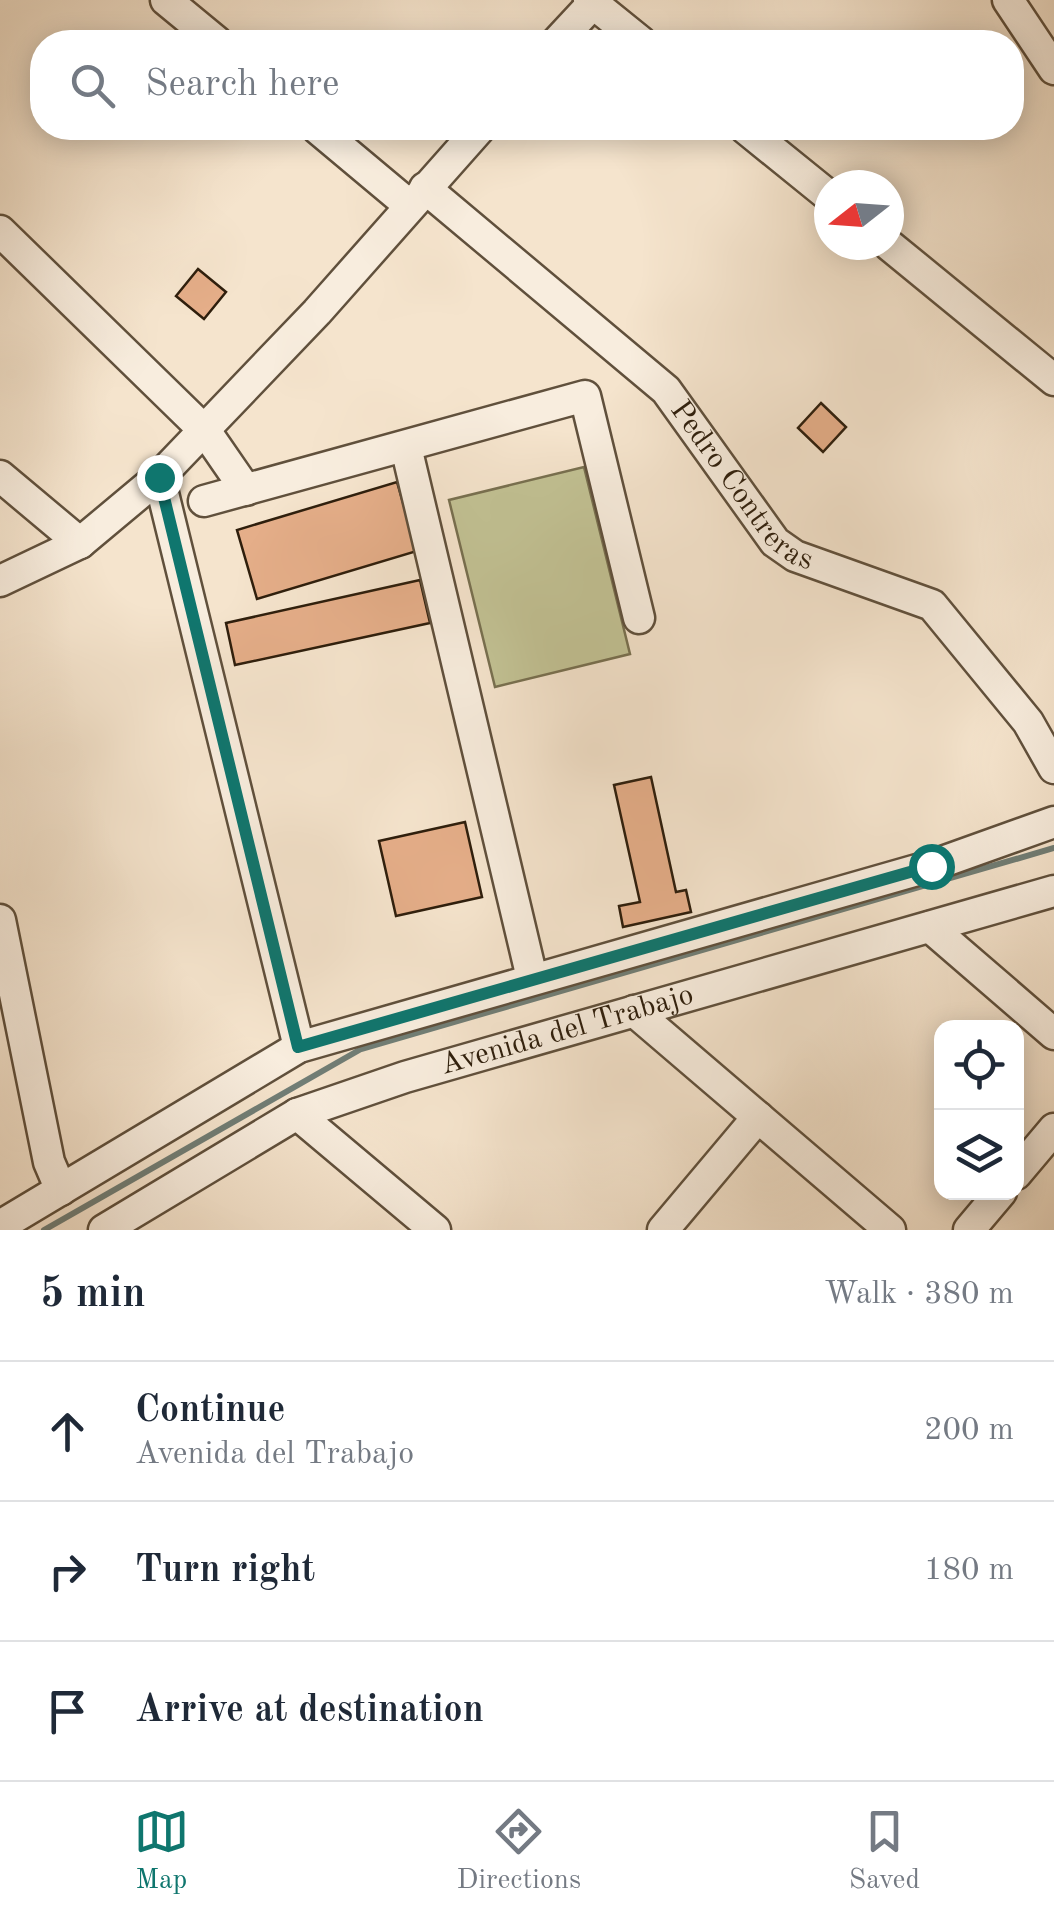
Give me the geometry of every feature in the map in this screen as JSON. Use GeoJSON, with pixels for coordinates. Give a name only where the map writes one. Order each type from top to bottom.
{"type":"FeatureCollection","features":[{"type":"Feature","properties":{"kind":"street"},"geometry":{"type":"LineString","coordinates":[[166,0],[202,30]]}},
{"type":"Feature","properties":{"kind":"street"},"geometry":{"type":"LineString","coordinates":[[1008,0],[1054,69]]}},
{"type":"Feature","properties":{"kind":"street"},"geometry":{"type":"LineString","coordinates":[[568,30],[593,1],[627,30]]}},
{"type":"Feature","properties":{"kind":"street","name":"Pedro Contreras"},"geometry":{"type":"LineString","coordinates":[[334,140],[417,197],[666,390],[775,542],[795,556],[932,605],[1028,722],[1054,768]]}},
{"type":"Feature","properties":{"kind":"street"},"geometry":{"type":"LineString","coordinates":[[0,581],[80,543],[159,477],[206,432],[469,140]]}},
{"type":"Feature","properties":{"kind":"street"},"geometry":{"type":"LineString","coordinates":[[760,140],[814,184]]}},
{"type":"Feature","properties":{"kind":"street"},"geometry":{"type":"LineString","coordinates":[[0,230],[206,432],[246,490]]}},
{"type":"Feature","properties":{"kind":"street"},"geometry":{"type":"LineString","coordinates":[[904,257],[1054,380]]}},
{"type":"Feature","properties":{"kind":"street"},"geometry":{"type":"LineString","coordinates":[[204,501],[584,396],[590,404],[639,618]]}},
{"type":"Feature","properties":{"kind":"street"},"geometry":{"type":"LineString","coordinates":[[406,447],[532,978]]}},
{"type":"Feature","properties":{"kind":"street"},"geometry":{"type":"LineString","coordinates":[[0,476],[80,543]]}},
{"type":"Feature","properties":{"kind":"street"},"geometry":{"type":"LineString","coordinates":[[159,477],[298,1047]]}},
{"type":"Feature","properties":{"kind":"street","name":"Avenida del Trabajo"},"geometry":{"type":"LineString","coordinates":[[0,1226],[298,1047],[931,866],[1054,822]]}},
{"type":"Feature","properties":{"kind":"street","name":"Avenida del Trabajo"},"geometry":{"type":"LineString","coordinates":[[110,1228],[297,1114],[405,1076],[1054,891]]}},
{"type":"Feature","properties":{"kind":"street"},"geometry":{"type":"LineString","coordinates":[[0,920],[49,1162],[61,1190]]}},
{"type":"Feature","properties":{"kind":"street"},"geometry":{"type":"LineString","coordinates":[[930,928],[1054,1034]]}},
{"type":"Feature","properties":{"kind":"street"},"geometry":{"type":"LineString","coordinates":[[634,1012],[890,1230]]}},
{"type":"Feature","properties":{"kind":"street"},"geometry":{"type":"LineString","coordinates":[[297,1114],[435,1230]]}},
{"type":"Feature","properties":{"kind":"street"},"geometry":{"type":"LineString","coordinates":[[663,1230],[758,1117]]}},
{"type":"Feature","properties":{"kind":"street"},"geometry":{"type":"LineString","coordinates":[[1024,1165],[1054,1129]]}},
{"type":"Feature","properties":{"kind":"street"},"geometry":{"type":"LineString","coordinates":[[969,1230],[994,1200]]}},
{"type":"Feature","properties":{"kind":"green space"},"geometry":{"type":"Polygon","coordinates":[[[584,467],[630,654],[495,687],[449,500],[584,467]]]}},
{"type":"Feature","properties":{"kind":"building"},"geometry":{"type":"Polygon","coordinates":[[[198,269],[226,292],[204,319],[176,296],[198,269]]]}},
{"type":"Feature","properties":{"kind":"building"},"geometry":{"type":"Polygon","coordinates":[[[821,403],[846,427],[823,452],[798,428],[821,403]]]}},
{"type":"Feature","properties":{"kind":"building"},"geometry":{"type":"Polygon","coordinates":[[[397,482],[417,551],[257,599],[237,530],[397,482]]]}},
{"type":"Feature","properties":{"kind":"building"},"geometry":{"type":"Polygon","coordinates":[[[420,580],[430,623],[235,665],[226,623],[420,580]]]}},
{"type":"Feature","properties":{"kind":"building"},"geometry":{"type":"Polygon","coordinates":[[[651,777],[676,892],[686,890],[691,912],[623,927],[619,906],[640,902],[614,785],[651,777]]]}},
{"type":"Feature","properties":{"kind":"building"},"geometry":{"type":"Polygon","coordinates":[[[465,822],[482,897],[396,916],[379,841],[465,822]]]}},
{"type":"Feature","properties":{"kind":"waterway"},"geometry":{"type":"LineString","coordinates":[[44,1230],[361,1049],[1054,848]]}},
{"type":"Feature","properties":{"kind":"route"},"geometry":{"type":"LineString","coordinates":[[159,477],[298,1047],[931,866]]}}]}
